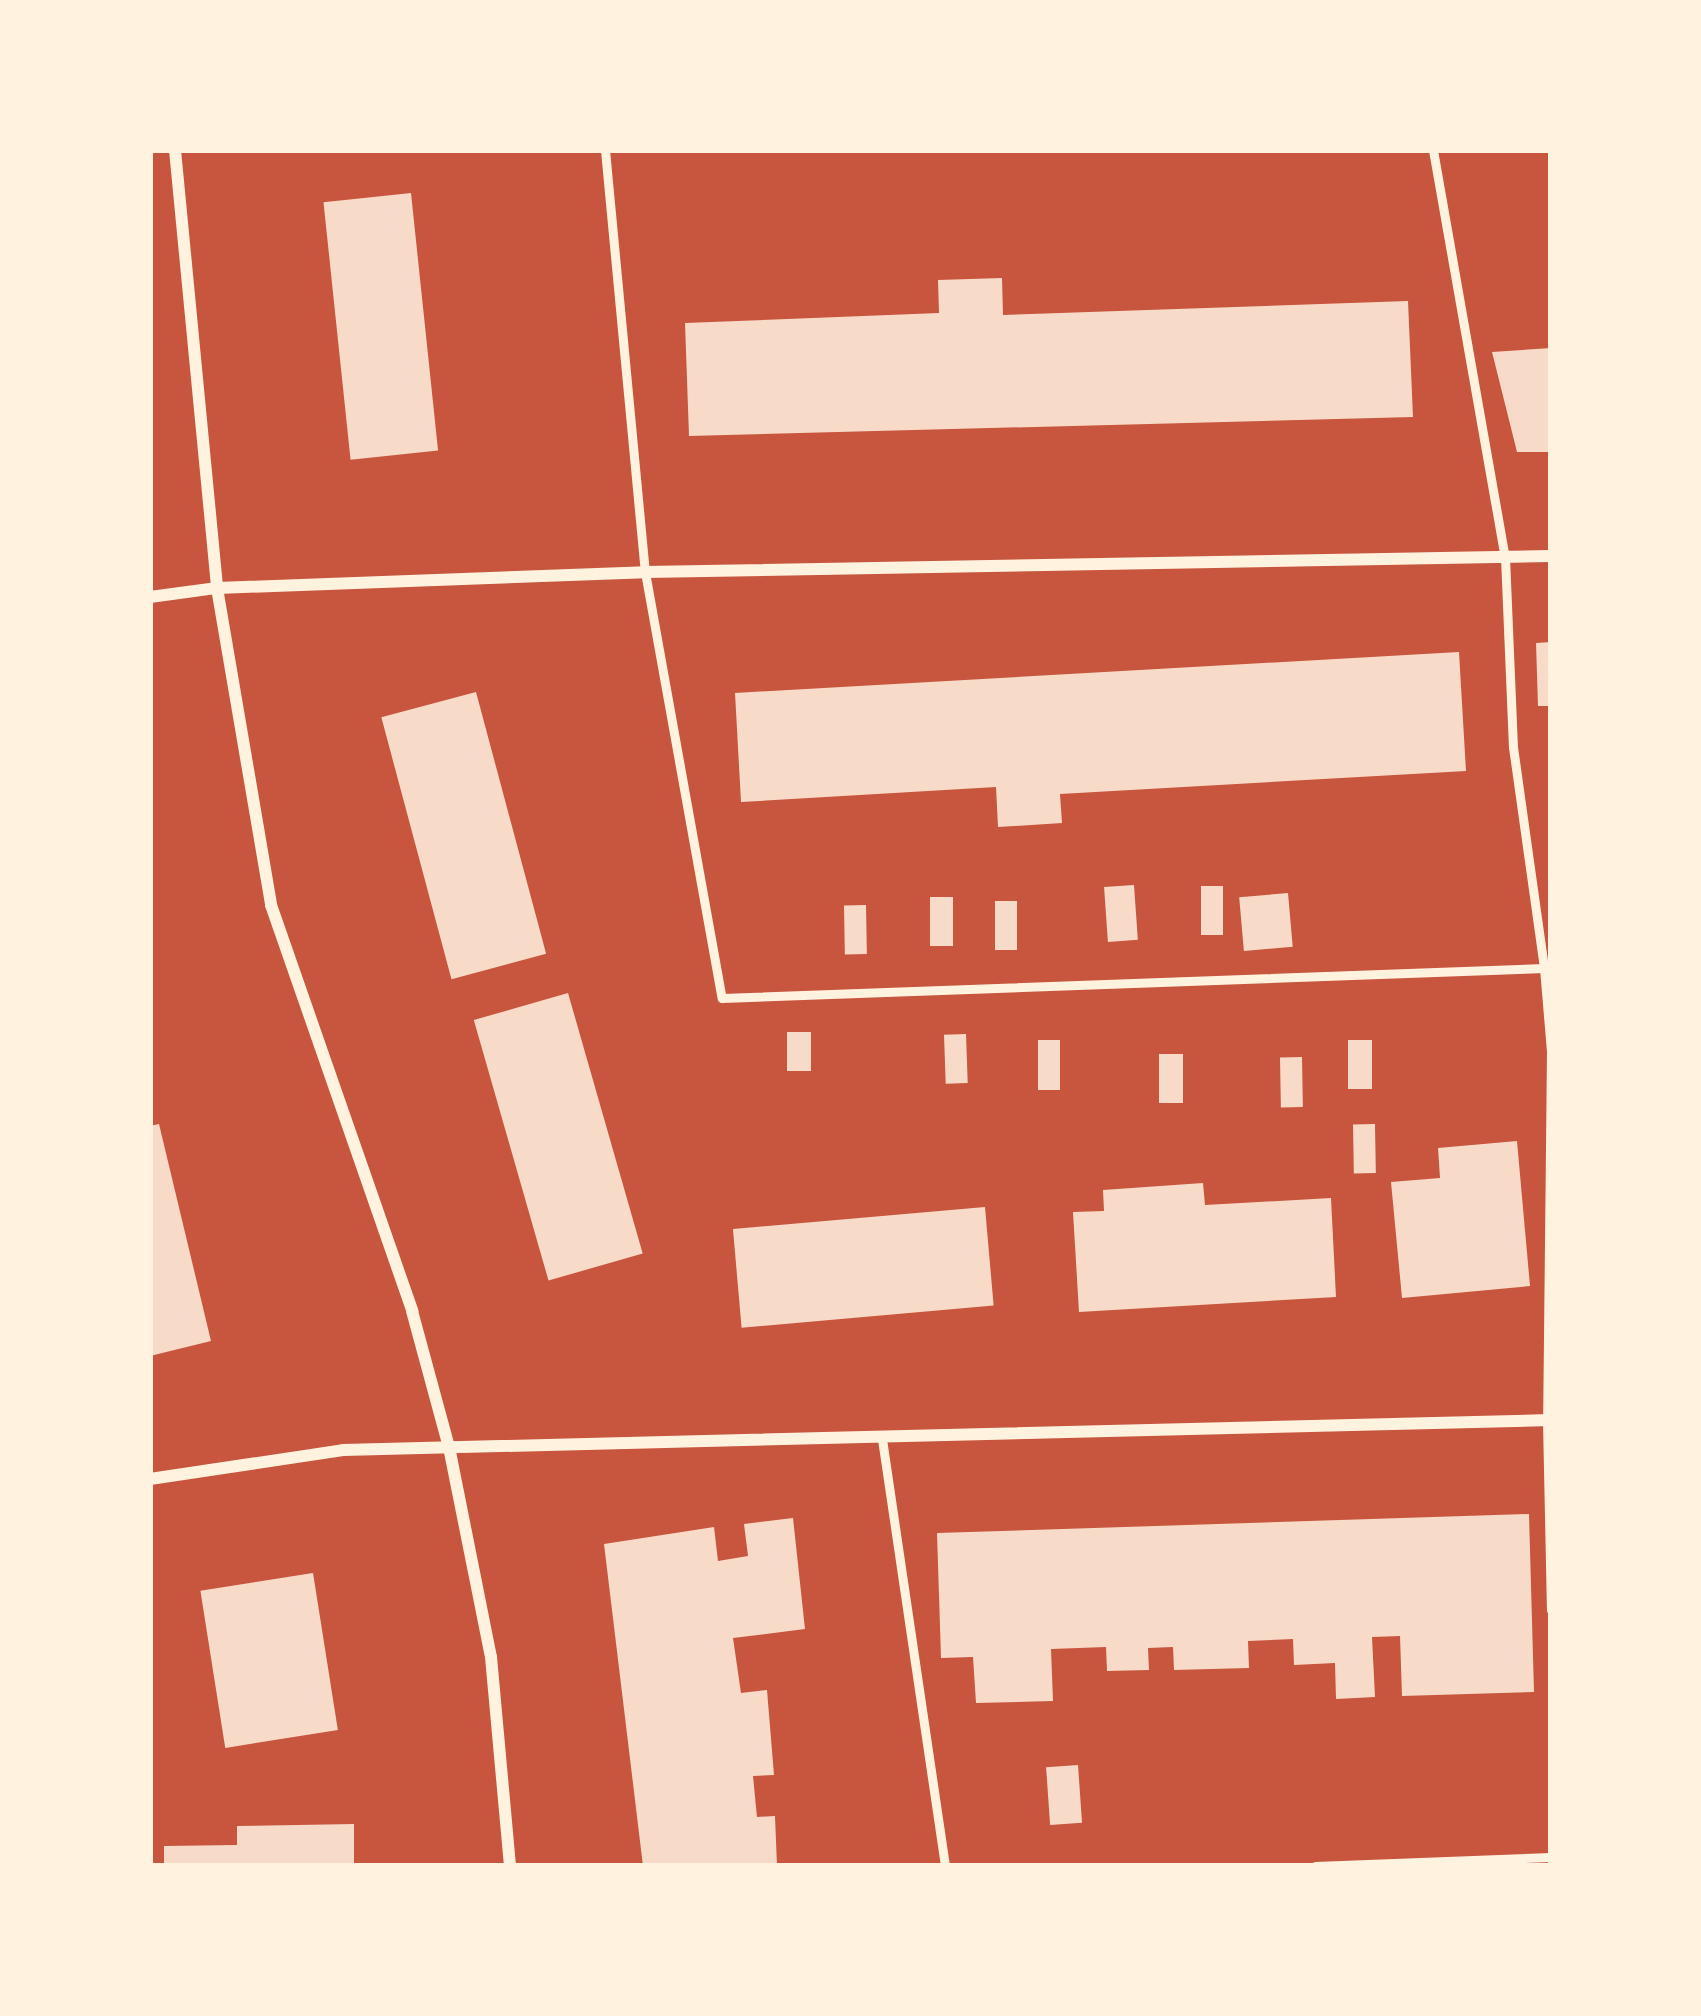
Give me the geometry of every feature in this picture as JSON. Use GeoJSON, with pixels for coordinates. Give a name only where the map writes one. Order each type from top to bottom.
{"type":"FeatureCollection","features":[{"type":"Feature","properties":{"kind":"street"},"geometry":{"type":"LineString","coordinates":[[175,150],[218,588],[271,905],[412,1311],[449,1447],[491,1658],[510,1866]]}},
{"type":"Feature","properties":{"kind":"street"},"geometry":{"type":"LineString","coordinates":[[150,597],[218,588],[645,572],[1551,556]]}},
{"type":"Feature","properties":{"kind":"street"},"geometry":{"type":"LineString","coordinates":[[150,1479],[343,1450],[1549,1420]]}},
{"type":"Feature","properties":{"kind":"lane"},"geometry":{"type":"LineString","coordinates":[[605,150],[645,572],[722,998],[1544,968]]}},
{"type":"Feature","properties":{"kind":"lane"},"geometry":{"type":"LineString","coordinates":[[1433,150],[1505,557],[1513,747],[1551,1052],[1551,1610]]}},
{"type":"Feature","properties":{"kind":"lane"},"geometry":{"type":"LineString","coordinates":[[882,1439],[945,1866]]}},
{"type":"Feature","properties":{"kind":"lane"},"geometry":{"type":"LineString","coordinates":[[1316,1866],[1551,1857]]}},
{"type":"Feature","properties":{"kind":"building"},"geometry":{"type":"Polygon","coordinates":[[[411,193],[438,451],[351,460],[323,202],[411,193]]]}},
{"type":"Feature","properties":{"kind":"building"},"geometry":{"type":"Polygon","coordinates":[[[1002,278],[1003,315],[1408,301],[1413,417],[689,436],[685,323],[939,313],[938,280],[1002,278]]]}},
{"type":"Feature","properties":{"kind":"building"},"geometry":{"type":"Polygon","coordinates":[[[1551,348],[1551,452],[1517,452],[1492,352],[1551,348]]]}},
{"type":"Feature","properties":{"kind":"building"},"geometry":{"type":"Polygon","coordinates":[[[1551,642],[1551,706],[1538,706],[1536,643],[1551,642]]]}},
{"type":"Feature","properties":{"kind":"building"},"geometry":{"type":"Polygon","coordinates":[[[1459,652],[1466,771],[1060,794],[1062,823],[998,827],[996,787],[741,802],[735,693],[1459,652]]]}},
{"type":"Feature","properties":{"kind":"building"},"geometry":{"type":"Polygon","coordinates":[[[476,692],[546,954],[451,979],[381,717],[476,692]]]}},
{"type":"Feature","properties":{"kind":"building"},"geometry":{"type":"Polygon","coordinates":[[[1134,885],[1138,940],[1108,942],[1104,887],[1134,885]]]}},
{"type":"Feature","properties":{"kind":"building"},"geometry":{"type":"Polygon","coordinates":[[[1201,886],[1223,886],[1223,935],[1201,935],[1201,886]]]}},
{"type":"Feature","properties":{"kind":"building"},"geometry":{"type":"Polygon","coordinates":[[[1288,893],[1293,947],[1244,951],[1239,897],[1288,893]]]}},
{"type":"Feature","properties":{"kind":"building"},"geometry":{"type":"Polygon","coordinates":[[[930,897],[953,897],[953,946],[930,946],[930,897]]]}},
{"type":"Feature","properties":{"kind":"building"},"geometry":{"type":"Polygon","coordinates":[[[995,901],[1017,901],[1017,950],[995,950],[995,901]]]}},
{"type":"Feature","properties":{"kind":"building"},"geometry":{"type":"Polygon","coordinates":[[[844,905],[866,905],[867,954],[845,954],[844,905]]]}},
{"type":"Feature","properties":{"kind":"building"},"geometry":{"type":"Polygon","coordinates":[[[568,993],[643,1254],[548,1281],[474,1020],[568,993]]]}},
{"type":"Feature","properties":{"kind":"building"},"geometry":{"type":"Polygon","coordinates":[[[787,1032],[811,1032],[811,1071],[787,1071],[787,1032]]]}},
{"type":"Feature","properties":{"kind":"building"},"geometry":{"type":"Polygon","coordinates":[[[966,1034],[968,1083],[946,1084],[944,1035],[966,1034]]]}},
{"type":"Feature","properties":{"kind":"building"},"geometry":{"type":"Polygon","coordinates":[[[1038,1040],[1060,1040],[1060,1090],[1038,1090],[1038,1040]]]}},
{"type":"Feature","properties":{"kind":"building"},"geometry":{"type":"Polygon","coordinates":[[[1348,1040],[1372,1040],[1372,1089],[1348,1089],[1348,1040]]]}},
{"type":"Feature","properties":{"kind":"building"},"geometry":{"type":"Polygon","coordinates":[[[1159,1054],[1183,1054],[1183,1103],[1159,1103],[1159,1054]]]}},
{"type":"Feature","properties":{"kind":"building"},"geometry":{"type":"Polygon","coordinates":[[[1280,1057],[1302,1057],[1303,1107],[1281,1107],[1280,1057]]]}},
{"type":"Feature","properties":{"kind":"building"},"geometry":{"type":"Polygon","coordinates":[[[159,1124],[211,1341],[150,1356],[150,1126],[159,1124]]]}},
{"type":"Feature","properties":{"kind":"building"},"geometry":{"type":"Polygon","coordinates":[[[1353,1124],[1375,1124],[1376,1173],[1354,1173],[1353,1124]]]}},
{"type":"Feature","properties":{"kind":"building"},"geometry":{"type":"Polygon","coordinates":[[[1517,1141],[1530,1286],[1402,1298],[1391,1182],[1440,1178],[1438,1148],[1517,1141]]]}},
{"type":"Feature","properties":{"kind":"building"},"geometry":{"type":"Polygon","coordinates":[[[1203,1183],[1205,1205],[1331,1198],[1336,1297],[1079,1312],[1073,1212],[1104,1211],[1103,1190],[1203,1183]]]}},
{"type":"Feature","properties":{"kind":"building"},"geometry":{"type":"Polygon","coordinates":[[[985,1207],[994,1306],[742,1328],[733,1229],[985,1207]]]}},
{"type":"Feature","properties":{"kind":"building"},"geometry":{"type":"Polygon","coordinates":[[[1529,1514],[1534,1692],[1402,1696],[1400,1636],[1372,1637],[1375,1697],[1336,1699],[1335,1663],[1294,1665],[1293,1639],[1248,1641],[1249,1668],[1174,1670],[1173,1647],[1148,1648],[1149,1670],[1107,1671],[1106,1647],[1051,1649],[1053,1701],[976,1703],[973,1657],[941,1658],[937,1533],[1529,1514]]]}},
{"type":"Feature","properties":{"kind":"building"},"geometry":{"type":"Polygon","coordinates":[[[793,1518],[805,1629],[733,1638],[741,1693],[767,1690],[774,1775],[753,1776],[757,1817],[775,1816],[777,1866],[643,1866],[604,1544],[714,1527],[718,1561],[748,1556],[744,1524],[793,1518]]]}},
{"type":"Feature","properties":{"kind":"building"},"geometry":{"type":"Polygon","coordinates":[[[313,1573],[338,1730],[225,1748],[200,1591],[313,1573]]]}},
{"type":"Feature","properties":{"kind":"building"},"geometry":{"type":"Polygon","coordinates":[[[1078,1765],[1082,1823],[1050,1825],[1046,1767],[1078,1765]]]}},
{"type":"Feature","properties":{"kind":"building"},"geometry":{"type":"Polygon","coordinates":[[[354,1824],[354,1866],[164,1866],[164,1846],[237,1845],[237,1826],[354,1824]]]}}]}
